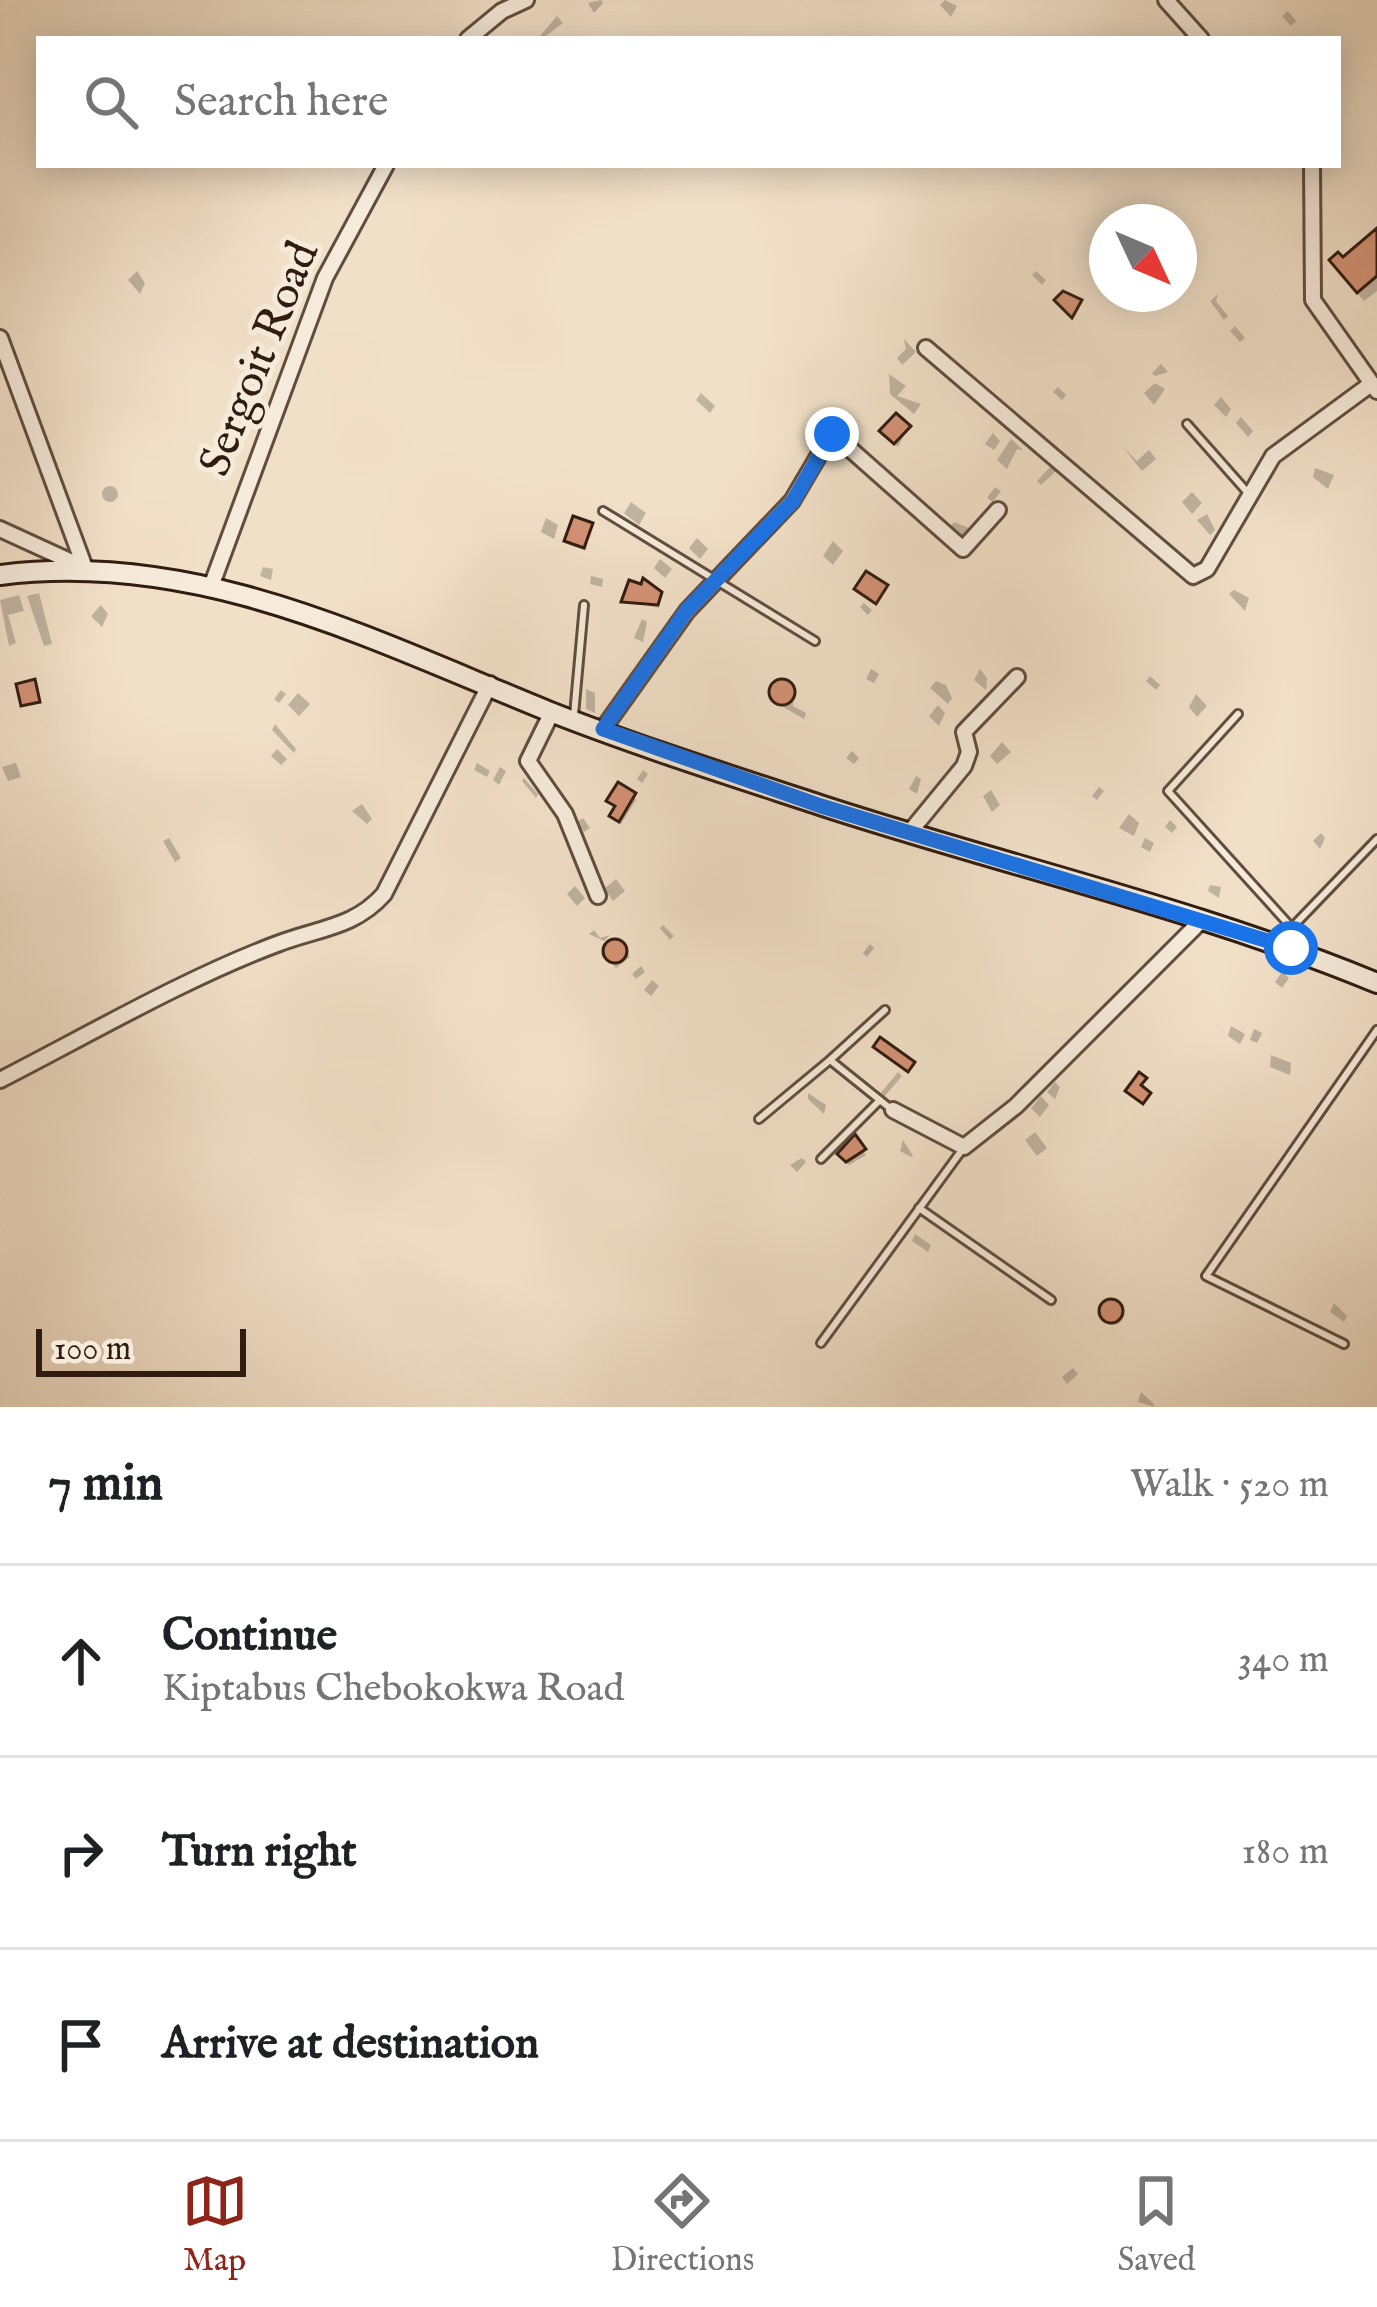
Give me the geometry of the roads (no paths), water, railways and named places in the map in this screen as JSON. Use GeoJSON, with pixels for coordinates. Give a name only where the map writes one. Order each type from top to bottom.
{"type":"FeatureCollection","features":[{"type":"Feature","properties":{"kind":"street"},"geometry":{"type":"LineString","coordinates":[[472,36],[502,11],[526,0]]}},
{"type":"Feature","properties":{"kind":"street"},"geometry":{"type":"LineString","coordinates":[[1166,0],[1199,36]]}},
{"type":"Feature","properties":{"kind":"street","name":"Sergoit Road"},"geometry":{"type":"LineString","coordinates":[[212,584],[325,278],[384,168]]}},
{"type":"Feature","properties":{"kind":"street"},"geometry":{"type":"LineString","coordinates":[[926,348],[1185,574],[1208,569],[1273,456],[1374,388],[1358,358],[1313,300],[1312,168]]}},
{"type":"Feature","properties":{"kind":"street"},"geometry":{"type":"LineString","coordinates":[[0,338],[85,568]]}},
{"type":"Feature","properties":{"kind":"street"},"geometry":{"type":"LineString","coordinates":[[603,729],[646,665],[715,581],[793,501],[832,434],[963,549],[998,510]]}},
{"type":"Feature","properties":{"kind":"street"},"geometry":{"type":"LineString","coordinates":[[0,529],[85,568]]}},
{"type":"Feature","properties":{"kind":"street"},"geometry":{"type":"LineString","coordinates":[[0,575],[85,568],[212,584],[308,611],[552,712],[909,832],[1277,944],[1377,983]]}},
{"type":"Feature","properties":{"kind":"street"},"geometry":{"type":"LineString","coordinates":[[909,832],[964,766],[969,752],[964,732],[1017,677]]}},
{"type":"Feature","properties":{"kind":"street"},"geometry":{"type":"LineString","coordinates":[[0,1080],[276,944],[368,913],[384,894],[490,684]]}},
{"type":"Feature","properties":{"kind":"street"},"geometry":{"type":"LineString","coordinates":[[552,712],[528,761],[565,814],[598,896]]}},
{"type":"Feature","properties":{"kind":"street"},"geometry":{"type":"LineString","coordinates":[[893,1110],[964,1147],[1016,1106],[1201,921]]}},
{"type":"Feature","properties":{"kind":"lane"},"geometry":{"type":"LineString","coordinates":[[1187,424],[1251,496]]}},
{"type":"Feature","properties":{"kind":"lane"},"geometry":{"type":"LineString","coordinates":[[603,511],[815,641]]}},
{"type":"Feature","properties":{"kind":"lane"},"geometry":{"type":"LineString","coordinates":[[573,718],[584,605]]}},
{"type":"Feature","properties":{"kind":"lane"},"geometry":{"type":"LineString","coordinates":[[1238,713],[1168,791],[1292,928]]}},
{"type":"Feature","properties":{"kind":"lane"},"geometry":{"type":"LineString","coordinates":[[1277,944],[1377,839]]}},
{"type":"Feature","properties":{"kind":"lane"},"geometry":{"type":"LineString","coordinates":[[759,1119],[885,1010]]}},
{"type":"Feature","properties":{"kind":"lane"},"geometry":{"type":"LineString","coordinates":[[1344,1344],[1206,1276],[1377,1030]]}},
{"type":"Feature","properties":{"kind":"lane"},"geometry":{"type":"LineString","coordinates":[[830,1060],[893,1110]]}},
{"type":"Feature","properties":{"kind":"lane"},"geometry":{"type":"LineString","coordinates":[[821,1159],[880,1100]]}},
{"type":"Feature","properties":{"kind":"lane"},"geometry":{"type":"LineString","coordinates":[[821,1342],[964,1147]]}},
{"type":"Feature","properties":{"kind":"lane"},"geometry":{"type":"LineString","coordinates":[[919,1208],[1051,1300]]}}]}
